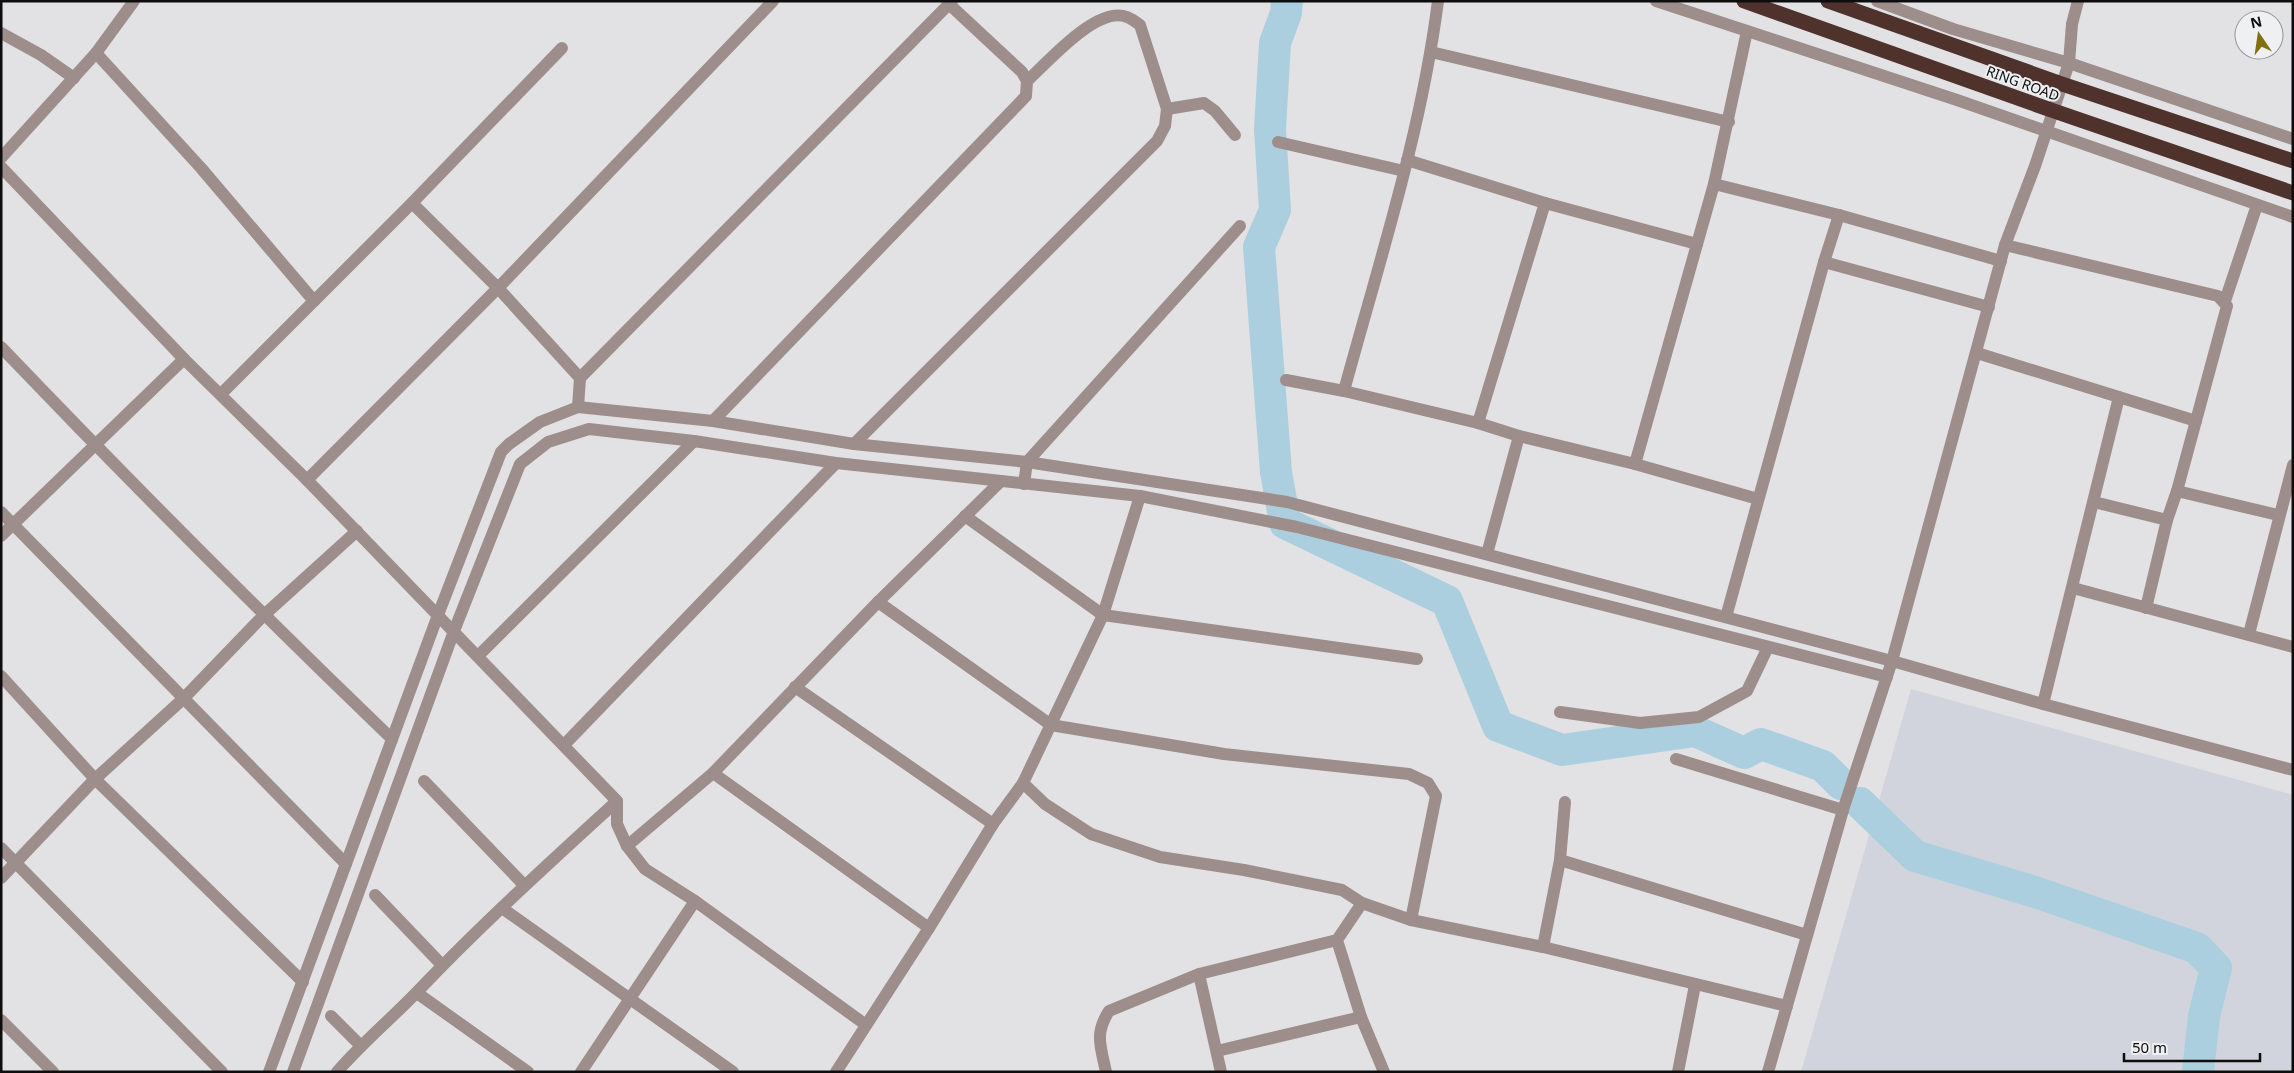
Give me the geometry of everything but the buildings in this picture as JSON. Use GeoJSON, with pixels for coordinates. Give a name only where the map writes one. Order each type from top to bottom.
{"type":"FeatureCollection","features":[{"type":"Feature","properties":{"kind":"highway","name":"RING ROAD"},"geometry":{"type":"LineString","coordinates":[[1744,1],[2293,193]]}},
{"type":"Feature","properties":{"kind":"highway","name":"RING ROAD"},"geometry":{"type":"LineString","coordinates":[[1828,1],[2062,84],[2293,160]]}},
{"type":"Feature","properties":{"kind":"street"},"geometry":{"type":"LineString","coordinates":[[1,158],[96,53],[134,1]]}},
{"type":"Feature","properties":{"kind":"street"},"geometry":{"type":"LineString","coordinates":[[307,480],[498,288],[773,1]]}},
{"type":"Feature","properties":{"kind":"street"},"geometry":{"type":"LineString","coordinates":[[1344,390],[1406,166],[1431,52],[1438,1]]}},
{"type":"Feature","properties":{"kind":"street"},"geometry":{"type":"LineString","coordinates":[[1656,1],[1956,100],[2293,217]]}},
{"type":"Feature","properties":{"kind":"street"},"geometry":{"type":"LineString","coordinates":[[1877,1],[1953,29],[2069,63],[2293,139]]}},
{"type":"Feature","properties":{"kind":"street"},"geometry":{"type":"LineString","coordinates":[[1768,1072],[1843,810],[1892,661],[2005,245],[2035,166],[2069,63],[2072,24],[2078,1]]}},
{"type":"Feature","properties":{"kind":"street"},"geometry":{"type":"LineString","coordinates":[[578,407],[580,378],[950,3],[1022,72],[1027,80],[1026,96],[713,421]]}},
{"type":"Feature","properties":{"kind":"street"},"geometry":{"type":"LineString","coordinates":[[854,444],[1157,141],[1165,126],[1167,109],[1140,25],[1126,16],[1107,16],[1092,23],[1027,80]]}},
{"type":"Feature","properties":{"kind":"street"},"geometry":{"type":"LineString","coordinates":[[1635,464],[1714,184],[1729,122],[1747,31]]}},
{"type":"Feature","properties":{"kind":"street"},"geometry":{"type":"LineString","coordinates":[[1,33],[41,55],[74,78]]}},
{"type":"Feature","properties":{"kind":"street"},"geometry":{"type":"LineString","coordinates":[[222,394],[412,203],[562,48]]}},
{"type":"Feature","properties":{"kind":"street"},"geometry":{"type":"LineString","coordinates":[[1431,52],[1729,122]]}},
{"type":"Feature","properties":{"kind":"street"},"geometry":{"type":"LineString","coordinates":[[96,53],[201,168],[314,301]]}},
{"type":"Feature","properties":{"kind":"street"},"geometry":{"type":"LineString","coordinates":[[1167,109],[1204,103],[1215,111],[1235,135]]}},
{"type":"Feature","properties":{"kind":"street"},"geometry":{"type":"LineString","coordinates":[[1278,142],[1406,166],[1697,244]]}},
{"type":"Feature","properties":{"kind":"street"},"geometry":{"type":"LineString","coordinates":[[1,167],[184,359],[222,394],[357,531],[617,801],[618,824],[627,846],[645,869],[695,901],[866,1025]]}},
{"type":"Feature","properties":{"kind":"street"},"geometry":{"type":"LineString","coordinates":[[1714,184],[1839,215],[2001,261]]}},
{"type":"Feature","properties":{"kind":"street"},"geometry":{"type":"LineString","coordinates":[[1478,423],[1545,202]]}},
{"type":"Feature","properties":{"kind":"street"},"geometry":{"type":"LineString","coordinates":[[412,203],[498,288],[580,378]]}},
{"type":"Feature","properties":{"kind":"street"},"geometry":{"type":"LineString","coordinates":[[2146,608],[2167,520],[2177,491],[2227,311],[2225,301],[2257,205]]}},
{"type":"Feature","properties":{"kind":"street"},"geometry":{"type":"LineString","coordinates":[[1726,617],[1824,262],[1839,215]]}},
{"type":"Feature","properties":{"kind":"street"},"geometry":{"type":"LineString","coordinates":[[1024,484],[1027,462],[1240,226]]}},
{"type":"Feature","properties":{"kind":"street"},"geometry":{"type":"LineString","coordinates":[[2005,245],[2218,296],[2225,301]]}},
{"type":"Feature","properties":{"kind":"street"},"geometry":{"type":"LineString","coordinates":[[1824,262],[1989,307]]}},
{"type":"Feature","properties":{"kind":"street"},"geometry":{"type":"LineString","coordinates":[[1,347],[264,616],[392,739]]}},
{"type":"Feature","properties":{"kind":"street"},"geometry":{"type":"LineString","coordinates":[[1977,353],[2196,421]]}},
{"type":"Feature","properties":{"kind":"street"},"geometry":{"type":"LineString","coordinates":[[1,536],[184,359]]}},
{"type":"Feature","properties":{"kind":"street"},"geometry":{"type":"LineString","coordinates":[[1286,380],[1344,390],[1478,423],[1519,436],[1635,464],[1758,499]]}},
{"type":"Feature","properties":{"kind":"street"},"geometry":{"type":"LineString","coordinates":[[2043,704],[2119,397]]}},
{"type":"Feature","properties":{"kind":"street"},"geometry":{"type":"LineString","coordinates":[[269,1072],[438,615],[501,452],[540,422],[578,407],[713,421],[854,444],[1027,462],[1287,502],[1892,661],[2043,704],[2293,770]]}},
{"type":"Feature","properties":{"kind":"street"},"geometry":{"type":"LineString","coordinates":[[293,1072],[454,631],[520,464],[548,442],[589,429],[694,441],[836,463],[1140,496],[1297,527],[1887,677]]}},
{"type":"Feature","properties":{"kind":"street"},"geometry":{"type":"LineString","coordinates":[[1487,554],[1519,436]]}},
{"type":"Feature","properties":{"kind":"street"},"geometry":{"type":"LineString","coordinates":[[478,656],[694,441]]}},
{"type":"Feature","properties":{"kind":"street"},"geometry":{"type":"LineString","coordinates":[[564,745],[836,463]]}},
{"type":"Feature","properties":{"kind":"street"},"geometry":{"type":"LineString","coordinates":[[2249,634],[2278,515],[2293,465]]}},
{"type":"Feature","properties":{"kind":"street"},"geometry":{"type":"LineString","coordinates":[[627,846],[713,773],[878,602],[1001,481]]}},
{"type":"Feature","properties":{"kind":"street"},"geometry":{"type":"LineString","coordinates":[[2177,491],[2278,515]]}},
{"type":"Feature","properties":{"kind":"street"},"geometry":{"type":"LineString","coordinates":[[836,1072],[994,824],[1023,784],[1102,615],[1140,496]]}},
{"type":"Feature","properties":{"kind":"street"},"geometry":{"type":"LineString","coordinates":[[2094,502],[2167,520]]}},
{"type":"Feature","properties":{"kind":"street"},"geometry":{"type":"LineString","coordinates":[[1,512],[346,864]]}},
{"type":"Feature","properties":{"kind":"street"},"geometry":{"type":"LineString","coordinates":[[965,516],[1102,615],[1417,659]]}},
{"type":"Feature","properties":{"kind":"street"},"geometry":{"type":"LineString","coordinates":[[1,878],[95,780],[183,699],[264,616],[357,531]]}},
{"type":"Feature","properties":{"kind":"street"},"geometry":{"type":"LineString","coordinates":[[2073,588],[2293,647]]}},
{"type":"Feature","properties":{"kind":"street"},"geometry":{"type":"LineString","coordinates":[[878,602],[1052,725],[1224,754],[1409,774],[1428,783],[1436,796],[1410,920]]}},
{"type":"Feature","properties":{"kind":"street"},"geometry":{"type":"LineString","coordinates":[[1560,712],[1640,723],[1699,717],[1747,691],[1768,647]]}},
{"type":"Feature","properties":{"kind":"street"},"geometry":{"type":"LineString","coordinates":[[1,676],[95,780],[302,982]]}},
{"type":"Feature","properties":{"kind":"street"},"geometry":{"type":"LineString","coordinates":[[796,687],[994,824]]}},
{"type":"Feature","properties":{"kind":"street"},"geometry":{"type":"LineString","coordinates":[[1676,759],[1843,810]]}},
{"type":"Feature","properties":{"kind":"street"},"geometry":{"type":"LineString","coordinates":[[713,773],[929,928]]}},
{"type":"Feature","properties":{"kind":"street"},"geometry":{"type":"LineString","coordinates":[[424,781],[524,885]]}},
{"type":"Feature","properties":{"kind":"street"},"geometry":{"type":"LineString","coordinates":[[1023,784],[1045,804],[1091,834],[1160,858],[1244,870],[1342,890],[1362,903],[1410,920],[1543,947],[1695,986],[1786,1006]]}},
{"type":"Feature","properties":{"kind":"street"},"geometry":{"type":"LineString","coordinates":[[337,1072],[360,1045],[417,992],[524,885],[617,801]]}},
{"type":"Feature","properties":{"kind":"street"},"geometry":{"type":"LineString","coordinates":[[1543,947],[1560,860],[1565,802]]}},
{"type":"Feature","properties":{"kind":"street"},"geometry":{"type":"LineString","coordinates":[[1,848],[222,1072]]}},
{"type":"Feature","properties":{"kind":"street"},"geometry":{"type":"LineString","coordinates":[[1560,860],[1807,935]]}},
{"type":"Feature","properties":{"kind":"street"},"geometry":{"type":"LineString","coordinates":[[375,895],[442,965]]}},
{"type":"Feature","properties":{"kind":"street"},"geometry":{"type":"LineString","coordinates":[[581,1072],[695,901]]}},
{"type":"Feature","properties":{"kind":"street"},"geometry":{"type":"LineString","coordinates":[[1106,1072],[1099,1036],[1100,1024],[1108,1011],[1199,974],[1337,940],[1362,903]]}},
{"type":"Feature","properties":{"kind":"street"},"geometry":{"type":"LineString","coordinates":[[502,908],[733,1072]]}},
{"type":"Feature","properties":{"kind":"street"},"geometry":{"type":"LineString","coordinates":[[1337,940],[1361,1017],[1384,1072]]}},
{"type":"Feature","properties":{"kind":"street"},"geometry":{"type":"LineString","coordinates":[[1199,974],[1221,1072]]}},
{"type":"Feature","properties":{"kind":"street"},"geometry":{"type":"LineString","coordinates":[[1678,1072],[1695,986]]}},
{"type":"Feature","properties":{"kind":"street"},"geometry":{"type":"LineString","coordinates":[[417,992],[528,1072]]}},
{"type":"Feature","properties":{"kind":"street"},"geometry":{"type":"LineString","coordinates":[[331,1016],[360,1045]]}},
{"type":"Feature","properties":{"kind":"street"},"geometry":{"type":"LineString","coordinates":[[1217,1051],[1361,1017]]}},
{"type":"Feature","properties":{"kind":"street"},"geometry":{"type":"LineString","coordinates":[[1,1020],[53,1072]]}},
{"type":"Feature","properties":{"kind":"shaded area"},"geometry":{"type":"Polygon","coordinates":[[[1911,689],[2293,795],[2293,1072],[1801,1072],[1911,689]]]}},
{"type":"Feature","properties":{"kind":"waterway"},"geometry":{"type":"LineString","coordinates":[[1287,1],[1286,13],[1275,43],[1270,129],[1275,210],[1259,247],[1276,472],[1285,523],[1447,601],[1498,726],[1562,750],[1695,731],[1744,753],[1761,744],[1823,766],[1841,784]]}},
{"type":"Feature","properties":{"kind":"waterway"},"geometry":{"type":"LineString","coordinates":[[1860,803],[1915,856],[2038,893],[2197,948],[2216,968],[2204,1016],[2198,1072]]}}]}
